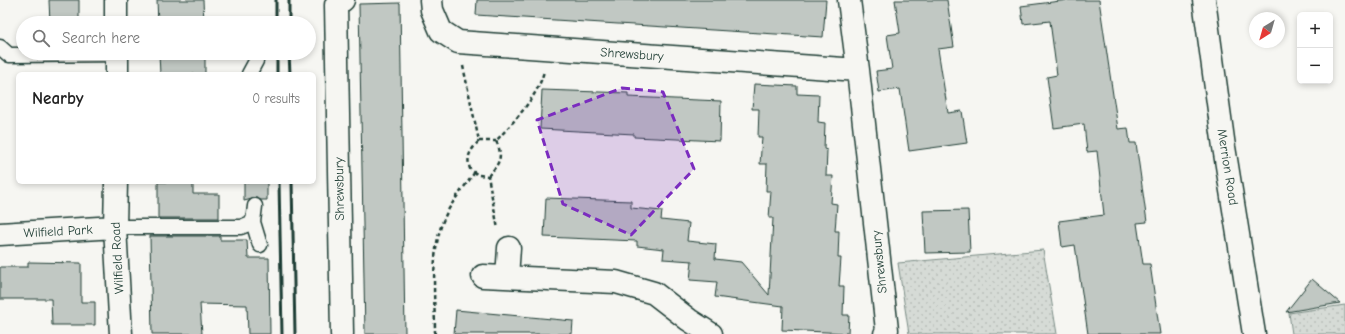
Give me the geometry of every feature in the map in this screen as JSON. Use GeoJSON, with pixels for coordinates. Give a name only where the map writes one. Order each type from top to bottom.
{"type":"FeatureCollection","features":[{"type":"Feature","properties":{"kind":"street"},"geometry":{"type":"LineString","coordinates":[[116,0],[116,16]]}},
{"type":"Feature","properties":{"kind":"street","name":"Shrewsbury"},"geometry":{"type":"LineString","coordinates":[[342,334],[336,5],[343,0]]}},
{"type":"Feature","properties":{"kind":"street","name":"Shrewsbury"},"geometry":{"type":"LineString","coordinates":[[431,0],[432,10],[441,31],[458,42],[858,70]]}},
{"type":"Feature","properties":{"kind":"street","name":"Shrewsbury"},"geometry":{"type":"LineString","coordinates":[[848,0],[858,70],[887,330],[885,334]]}},
{"type":"Feature","properties":{"kind":"street","name":"Merrion Road"},"geometry":{"type":"LineString","coordinates":[[1204,0],[1224,147],[1254,334]]}},
{"type":"Feature","properties":{"kind":"street","name":"Wilfield Road"},"geometry":{"type":"LineString","coordinates":[[116,184],[115,228],[121,334]]}},
{"type":"Feature","properties":{"kind":"street","name":"Wilfield Park"},"geometry":{"type":"LineString","coordinates":[[0,234],[115,228]]}},
{"type":"Feature","properties":{"kind":"street"},"geometry":{"type":"LineString","coordinates":[[504,241],[507,277]]}},
{"type":"Feature","properties":{"kind":"street"},"geometry":{"type":"LineString","coordinates":[[483,276],[616,282],[654,293],[689,320],[711,334]]}},
{"type":"Feature","properties":{"kind":"lane"},"geometry":{"type":"LineString","coordinates":[[0,47],[9,55],[16,55]]}},
{"type":"Feature","properties":{"kind":"lane"},"geometry":{"type":"LineString","coordinates":[[250,72],[256,61]]}},
{"type":"Feature","properties":{"kind":"lane"},"geometry":{"type":"LineString","coordinates":[[255,206],[253,222],[260,245]]}},
{"type":"Feature","properties":{"kind":"lane"},"geometry":{"type":"LineString","coordinates":[[115,228],[242,226],[253,222]]}},
{"type":"Feature","properties":{"kind":"path"},"geometry":{"type":"LineString","coordinates":[[458,42],[479,141]]}},
{"type":"Feature","properties":{"kind":"path"},"geometry":{"type":"LineString","coordinates":[[479,141],[496,141],[518,115],[541,82],[550,49]]}},
{"type":"Feature","properties":{"kind":"path"},"geometry":{"type":"LineString","coordinates":[[479,141],[470,152],[467,160],[470,169],[478,175],[488,176]]}},
{"type":"Feature","properties":{"kind":"path"},"geometry":{"type":"LineString","coordinates":[[488,176],[499,161],[501,150],[496,141]]}},
{"type":"Feature","properties":{"kind":"path"},"geometry":{"type":"LineString","coordinates":[[435,334],[435,264],[439,232],[451,206],[474,172]]}},
{"type":"Feature","properties":{"kind":"path"},"geometry":{"type":"LineString","coordinates":[[488,176],[504,241]]}},
{"type":"Feature","properties":{"kind":"highlighted area"},"geometry":{"type":"Polygon","coordinates":[[[622,88],[663,92],[694,169],[631,235],[563,204],[537,120],[622,88]]]}},
{"type":"Feature","properties":{"kind":"shaded area"},"geometry":{"type":"Polygon","coordinates":[[[1043,250],[1057,334],[909,334],[898,263],[1043,250]]]}},
{"type":"Feature","properties":{"kind":"shaded area"},"geometry":{"type":"Polygon","coordinates":[[[1345,305],[1345,334],[1292,334],[1289,313],[1345,305]]]}},
{"type":"Feature","properties":{"kind":"building"},"geometry":{"type":"Polygon","coordinates":[[[49,0],[79,0],[79,16],[50,16],[49,0]]]}},
{"type":"Feature","properties":{"kind":"building"},"geometry":{"type":"Polygon","coordinates":[[[157,0],[203,0],[204,16],[158,16],[157,0]]]}},
{"type":"Feature","properties":{"kind":"building"},"geometry":{"type":"Polygon","coordinates":[[[477,0],[826,0],[823,37],[476,15],[477,0]]]}},
{"type":"Feature","properties":{"kind":"building"},"geometry":{"type":"Polygon","coordinates":[[[895,0],[947,0],[954,47],[938,49],[948,113],[962,111],[967,143],[909,151],[900,89],[879,92],[876,71],[892,69],[887,35],[900,33],[895,0]]]}},
{"type":"Feature","properties":{"kind":"building"},"geometry":{"type":"Polygon","coordinates":[[[1068,0],[1099,0],[1118,129],[1128,128],[1130,143],[1136,143],[1147,222],[1137,223],[1143,264],[1150,264],[1160,334],[1088,334],[1075,245],[1062,247],[1059,221],[1104,215],[1097,151],[1087,152],[1084,124],[1054,128],[1047,77],[1057,75],[1050,21],[1023,24],[1021,6],[1068,0]]]}},
{"type":"Feature","properties":{"kind":"building"},"geometry":{"type":"Polygon","coordinates":[[[400,3],[405,334],[365,334],[359,4],[400,3]]]}},
{"type":"Feature","properties":{"kind":"building"},"geometry":{"type":"Polygon","coordinates":[[[159,60],[205,60],[205,72],[160,72],[159,60]]]}},
{"type":"Feature","properties":{"kind":"building"},"geometry":{"type":"Polygon","coordinates":[[[754,84],[797,86],[797,94],[819,95],[818,122],[825,123],[824,149],[827,150],[826,176],[833,176],[831,203],[837,204],[835,231],[839,231],[838,258],[841,258],[839,286],[844,286],[843,315],[849,315],[848,333],[782,330],[783,306],[715,297],[717,282],[690,280],[692,261],[663,259],[664,249],[637,246],[637,241],[544,237],[546,198],[631,201],[631,208],[662,211],[661,220],[689,223],[687,241],[716,244],[715,259],[741,262],[769,295],[773,218],[769,218],[771,191],[766,191],[767,164],[760,164],[762,137],[758,137],[759,109],[752,109],[754,84]]]}},
{"type":"Feature","properties":{"kind":"building"},"geometry":{"type":"Polygon","coordinates":[[[542,90],[628,93],[628,97],[721,101],[720,141],[634,137],[634,134],[540,129],[542,90]]]}},
{"type":"Feature","properties":{"kind":"building"},"geometry":{"type":"Polygon","coordinates":[[[158,184],[193,184],[193,194],[219,194],[219,218],[158,218],[158,184]]]}},
{"type":"Feature","properties":{"kind":"building"},"geometry":{"type":"Polygon","coordinates":[[[244,184],[267,184],[267,200],[256,198],[244,201],[244,184]]]}},
{"type":"Feature","properties":{"kind":"building"},"geometry":{"type":"Polygon","coordinates":[[[968,210],[970,252],[925,253],[923,211],[968,210]]]}},
{"type":"Feature","properties":{"kind":"building"},"geometry":{"type":"Polygon","coordinates":[[[150,236],[220,236],[220,240],[247,240],[248,258],[269,258],[270,334],[248,334],[247,305],[200,304],[202,334],[152,334],[150,236]]]}},
{"type":"Feature","properties":{"kind":"building"},"geometry":{"type":"Polygon","coordinates":[[[28,262],[81,263],[81,302],[95,302],[95,325],[52,325],[51,299],[0,299],[0,267],[28,267],[28,262]]]}},
{"type":"Feature","properties":{"kind":"building"},"geometry":{"type":"Polygon","coordinates":[[[1312,279],[1340,303],[1286,312],[1312,279]]]}},
{"type":"Feature","properties":{"kind":"building"},"geometry":{"type":"Polygon","coordinates":[[[456,310],[573,321],[572,334],[454,334],[456,310]]]}},
{"type":"Feature","properties":{"kind":"railway"},"geometry":{"type":"LineString","coordinates":[[276,0],[276,16]]}},
{"type":"Feature","properties":{"kind":"railway"},"geometry":{"type":"LineString","coordinates":[[289,0],[289,16]]}},
{"type":"Feature","properties":{"kind":"railway"},"geometry":{"type":"LineString","coordinates":[[277,60],[277,72]]}},
{"type":"Feature","properties":{"kind":"railway"},"geometry":{"type":"LineString","coordinates":[[289,60],[290,72]]}},
{"type":"Feature","properties":{"kind":"railway"},"geometry":{"type":"LineString","coordinates":[[279,184],[282,334]]}},
{"type":"Feature","properties":{"kind":"railway"},"geometry":{"type":"LineString","coordinates":[[292,184],[295,334]]}}]}
